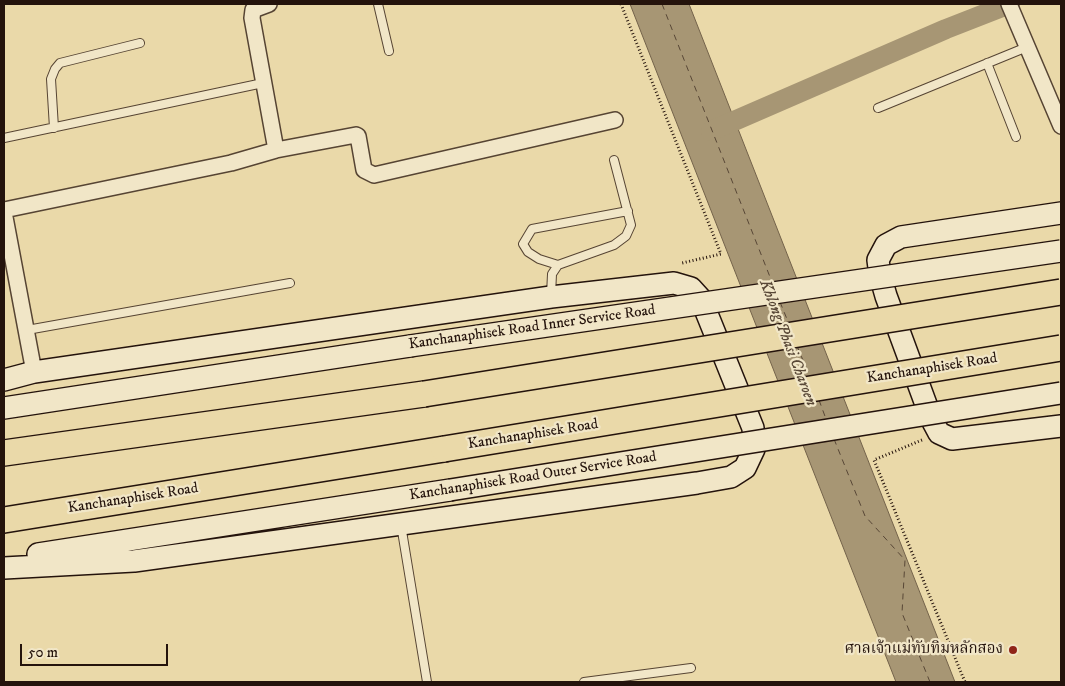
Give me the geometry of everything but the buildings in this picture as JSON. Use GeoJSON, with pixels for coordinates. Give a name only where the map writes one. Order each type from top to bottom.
{"type":"FeatureCollection","features":[{"type":"Feature","properties":{"kind":"highway"},"geometry":{"type":"LineString","coordinates":[[4,453],[424,394],[1061,292]]}},
{"type":"Feature","properties":{"kind":"highway","name":"Kanchanaphisek Road"},"geometry":{"type":"LineString","coordinates":[[10,520],[1061,348]]}},
{"type":"Feature","properties":{"kind":"main road"},"geometry":{"type":"LineString","coordinates":[[1061,213],[901,237],[886,245],[878,260],[880,276],[931,418],[939,434],[952,439],[1061,426]]}},
{"type":"Feature","properties":{"kind":"main road","name":"Kanchanaphisek Road Inner Service Road"},"geometry":{"type":"LineString","coordinates":[[4,408],[410,346],[1061,251]]}},
{"type":"Feature","properties":{"kind":"main road"},"geometry":{"type":"LineString","coordinates":[[4,380],[34,372],[551,297],[674,283],[691,288],[701,299],[754,428],[754,449],[745,468],[731,477],[401,525],[134,561],[4,568]]}},
{"type":"Feature","properties":{"kind":"main road","name":"Kanchanaphisek Road Outer Service Road"},"geometry":{"type":"LineString","coordinates":[[4,560],[1061,393]]}},
{"type":"Feature","properties":{"kind":"street"},"geometry":{"type":"LineString","coordinates":[[269,4],[253,10],[252,18],[276,150]]}},
{"type":"Feature","properties":{"kind":"street"},"geometry":{"type":"LineString","coordinates":[[1009,4],[1061,126]]}},
{"type":"Feature","properties":{"kind":"street"},"geometry":{"type":"LineString","coordinates":[[34,372],[4,211],[231,163],[276,150],[356,135],[358,136],[364,170],[374,175],[616,120]]}},
{"type":"Feature","properties":{"kind":"lane"},"geometry":{"type":"LineString","coordinates":[[378,4],[390,51]]}},
{"type":"Feature","properties":{"kind":"lane"},"geometry":{"type":"LineString","coordinates":[[54,128],[51,79],[54,69],[60,63],[140,43]]}},
{"type":"Feature","properties":{"kind":"lane"},"geometry":{"type":"LineString","coordinates":[[878,108],[1027,47]]}},
{"type":"Feature","properties":{"kind":"lane"},"geometry":{"type":"LineString","coordinates":[[987,63],[1016,137]]}},
{"type":"Feature","properties":{"kind":"lane"},"geometry":{"type":"LineString","coordinates":[[4,138],[263,83]]}},
{"type":"Feature","properties":{"kind":"lane"},"geometry":{"type":"LineString","coordinates":[[551,297],[552,274],[558,265],[614,245],[626,236],[632,225],[614,160]]}},
{"type":"Feature","properties":{"kind":"lane"},"geometry":{"type":"LineString","coordinates":[[558,265],[539,259],[528,252],[523,244],[532,229],[628,211]]}},
{"type":"Feature","properties":{"kind":"lane"},"geometry":{"type":"LineString","coordinates":[[27,330],[290,283]]}},
{"type":"Feature","properties":{"kind":"lane"},"geometry":{"type":"LineString","coordinates":[[401,525],[427,682]]}},
{"type":"Feature","properties":{"kind":"lane"},"geometry":{"type":"LineString","coordinates":[[584,682],[690,668]]}},
{"type":"Feature","properties":{"kind":"path"},"geometry":{"type":"LineString","coordinates":[[621,4],[721,254],[674,265]]}},
{"type":"Feature","properties":{"kind":"path"},"geometry":{"type":"LineString","coordinates":[[939,434],[874,460],[965,682]]}},
{"type":"Feature","properties":{"kind":"water","name":"Khlong Phasi Charoen"},"geometry":{"type":"Polygon","coordinates":[[[630,4],[689,4],[955,682],[896,682],[630,4]]]}},
{"type":"Feature","properties":{"kind":"waterway"},"geometry":{"type":"LineString","coordinates":[[711,131],[946,29],[1010,4]]}},
{"type":"Feature","properties":{"kind":"ferry route"},"geometry":{"type":"LineString","coordinates":[[662,4],[772,282]]}},
{"type":"Feature","properties":{"kind":"ferry route"},"geometry":{"type":"LineString","coordinates":[[780,302],[789,324]]}},
{"type":"Feature","properties":{"kind":"ferry route"},"geometry":{"type":"LineString","coordinates":[[797,346],[810,377]]}},
{"type":"Feature","properties":{"kind":"ferry route"},"geometry":{"type":"LineString","coordinates":[[819,400],[826,419]]}},
{"type":"Feature","properties":{"kind":"ferry route"},"geometry":{"type":"LineString","coordinates":[[834,439],[865,516],[905,560],[902,613],[930,682]]}},
{"type":"Feature","properties":{"kind":"place","name":"ศาลเจ้าแม่ทับทิมหลักสอง"},"geometry":{"type":"Point","coordinates":[1013,650]}}]}
